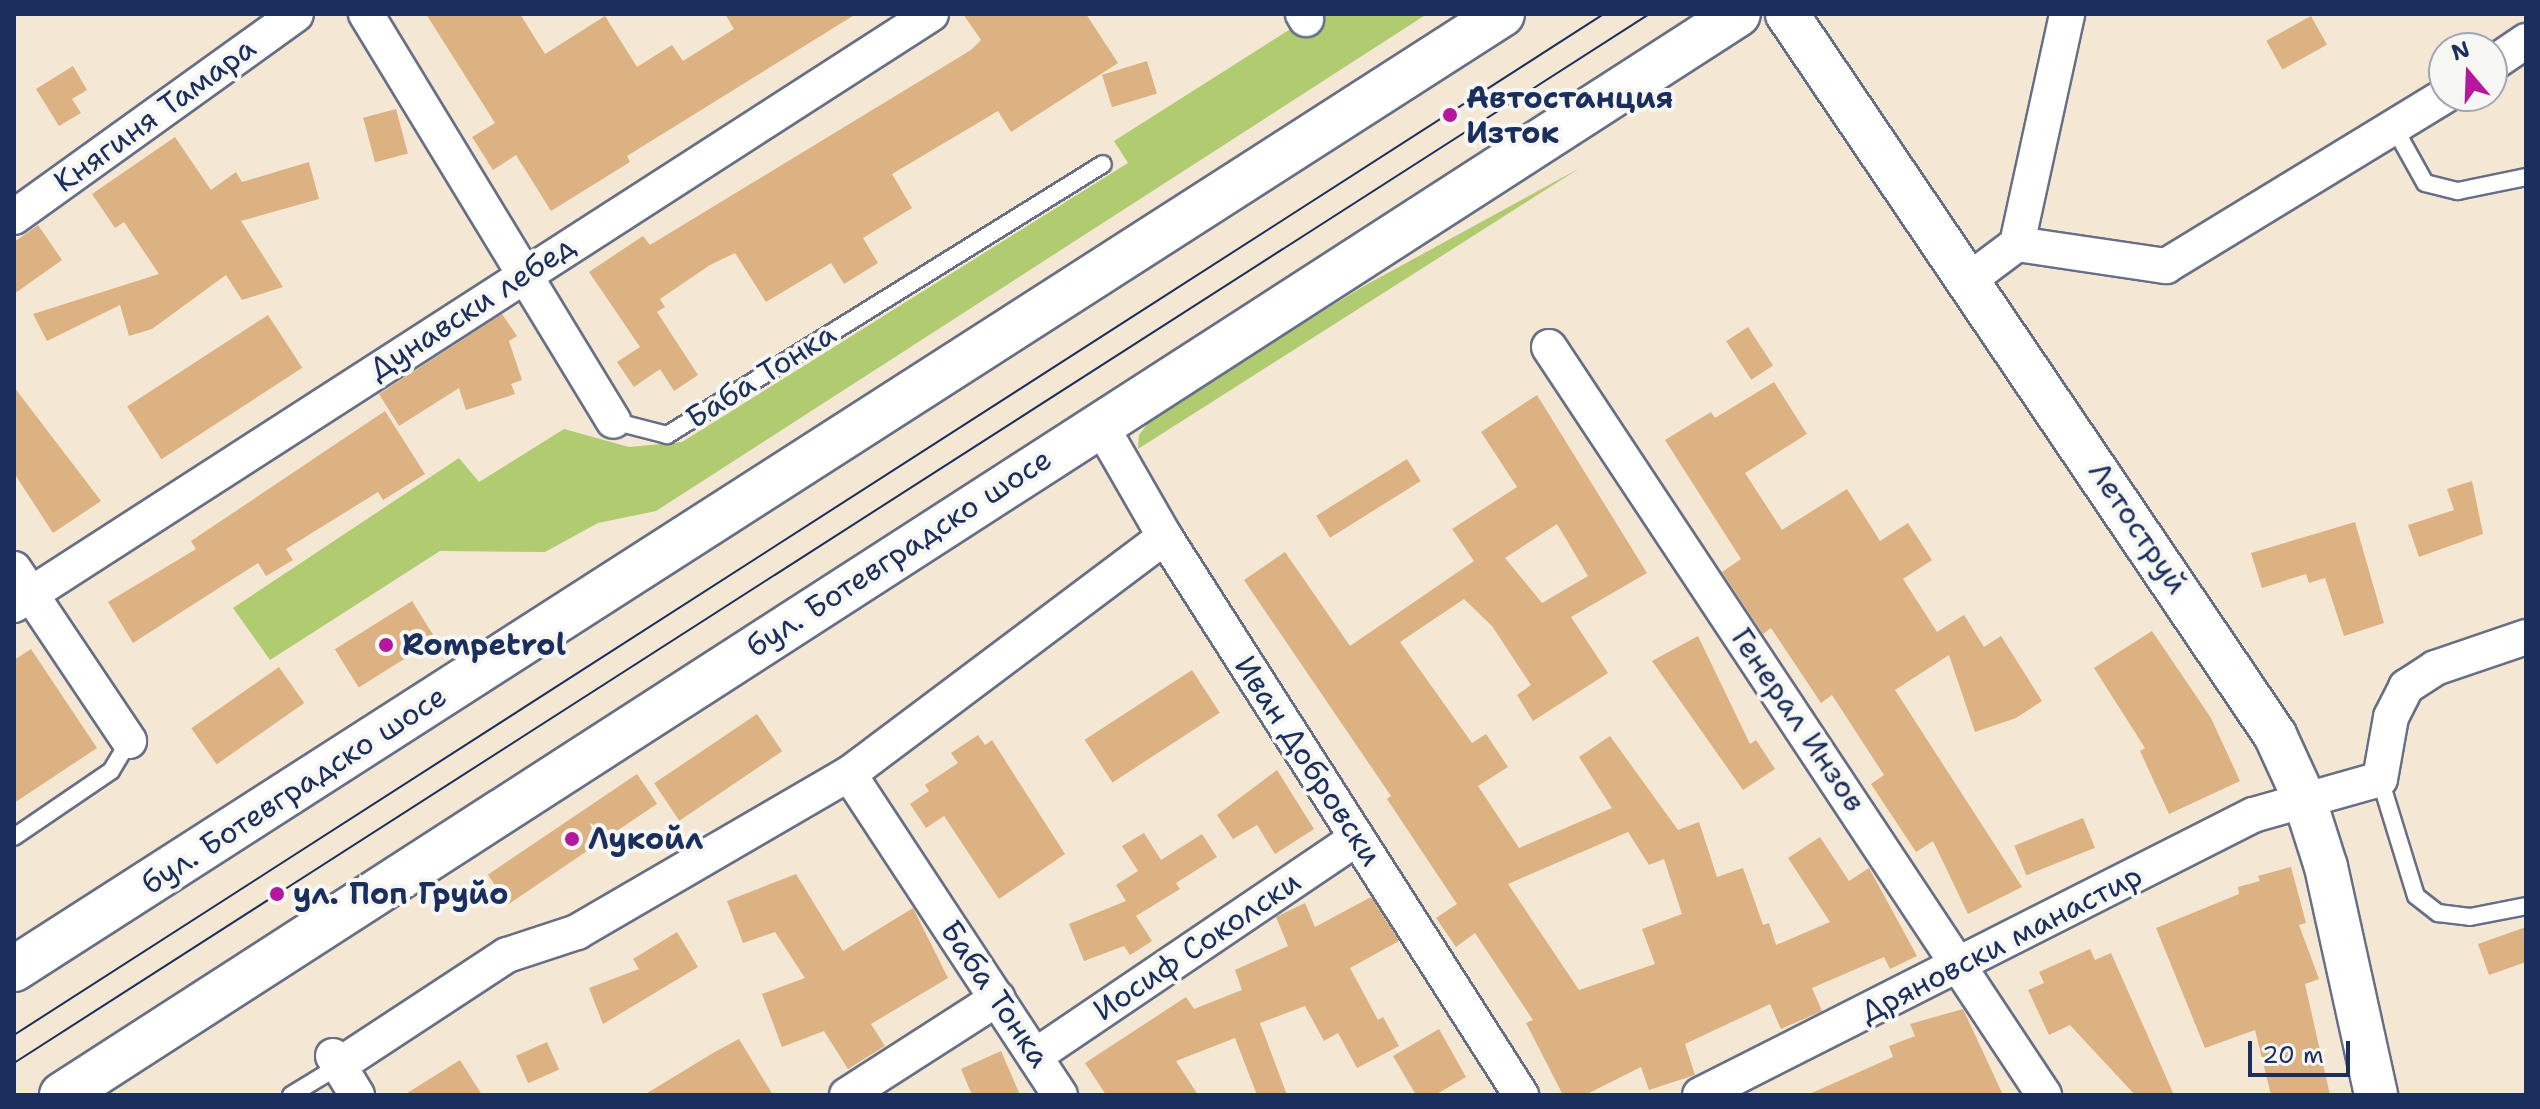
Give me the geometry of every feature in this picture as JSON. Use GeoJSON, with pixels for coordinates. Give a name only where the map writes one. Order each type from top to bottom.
{"type":"FeatureCollection","features":[{"type":"Feature","properties":{"kind":"main road","name":"бул. Ботевградско шосе"},"geometry":{"type":"LineString","coordinates":[[14,969],[1502,14]]}},
{"type":"Feature","properties":{"kind":"main road","name":"бул. Ботевградско шосе"},"geometry":{"type":"LineString","coordinates":[[62,1095],[1738,14]]}},
{"type":"Feature","properties":{"kind":"street","name":"Княгиня Тамара"},"geometry":{"type":"LineString","coordinates":[[14,217],[296,14]]}},
{"type":"Feature","properties":{"kind":"street","name":"Баба Тонка"},"geometry":{"type":"LineString","coordinates":[[366,14],[527,272],[613,421]]}},
{"type":"Feature","properties":{"kind":"street","name":"Дунавски лебед"},"geometry":{"type":"LineString","coordinates":[[20,590],[931,14]]}},
{"type":"Feature","properties":{"kind":"street","name":"Летоструй"},"geometry":{"type":"LineString","coordinates":[[1787,14],[2244,682],[2304,798],[2326,867],[2376,1095]]}},
{"type":"Feature","properties":{"kind":"street"},"geometry":{"type":"LineString","coordinates":[[1969,280],[2017,244],[2067,14]]}},
{"type":"Feature","properties":{"kind":"street"},"geometry":{"type":"LineString","coordinates":[[2508,53],[2526,41]]}},
{"type":"Feature","properties":{"kind":"street"},"geometry":{"type":"LineString","coordinates":[[2017,244],[2166,266],[2428,107]]}},
{"type":"Feature","properties":{"kind":"street","name":"Генерал Инзов"},"geometry":{"type":"LineString","coordinates":[[1549,347],[1961,965],[2044,1095]]}},
{"type":"Feature","properties":{"kind":"street","name":"Иван Добровски"},"geometry":{"type":"LineString","coordinates":[[1100,424],[1165,537],[1521,1095]]}},
{"type":"Feature","properties":{"kind":"street"},"geometry":{"type":"LineString","coordinates":[[357,1095],[342,1059],[507,955],[577,932],[849,774],[1165,537]]}},
{"type":"Feature","properties":{"kind":"street"},"geometry":{"type":"LineString","coordinates":[[20,590],[129,741]]}},
{"type":"Feature","properties":{"kind":"street"},"geometry":{"type":"LineString","coordinates":[[2380,779],[2391,717],[2406,687],[2435,668],[2526,637]]}},
{"type":"Feature","properties":{"kind":"street","name":"Баба Тонка"},"geometry":{"type":"LineString","coordinates":[[849,774],[1038,1054],[1060,1095]]}},
{"type":"Feature","properties":{"kind":"street","name":"Дряновски манастир"},"geometry":{"type":"LineString","coordinates":[[1700,1095],[2253,815],[2304,798],[2380,779]]}},
{"type":"Feature","properties":{"kind":"street","name":"Иосиф Соколски"},"geometry":{"type":"LineString","coordinates":[[1038,1054],[1357,838]]}},
{"type":"Feature","properties":{"kind":"street"},"geometry":{"type":"LineString","coordinates":[[847,1095],[998,998]]}},
{"type":"Feature","properties":{"kind":"lane"},"geometry":{"type":"LineString","coordinates":[[2395,129],[2425,183],[2458,191],[2526,177]]}},
{"type":"Feature","properties":{"kind":"lane","name":"Баба Тонка"},"geometry":{"type":"LineString","coordinates":[[613,421],[667,435],[1103,164]]}},
{"type":"Feature","properties":{"kind":"lane"},"geometry":{"type":"LineString","coordinates":[[14,837],[111,771],[129,741]]}},
{"type":"Feature","properties":{"kind":"lane"},"geometry":{"type":"LineString","coordinates":[[2380,779],[2416,896],[2438,913],[2470,917],[2526,906]]}},
{"type":"Feature","properties":{"kind":"lane"},"geometry":{"type":"LineString","coordinates":[[291,1095],[342,1059]]}},
{"type":"Feature","properties":{"kind":"green space"},"geometry":{"type":"Polygon","coordinates":[[[1314,14],[1427,14],[656,511],[598,523],[545,552],[440,551],[270,660],[233,608],[459,458],[479,482],[564,429],[629,447],[682,442],[1128,163],[1114,141],[1314,14]]]}},
{"type":"Feature","properties":{"kind":"green space"},"geometry":{"type":"Polygon","coordinates":[[[1580,168],[1138,449],[1139,435],[1154,415],[1364,286],[1580,168]]]}},
{"type":"Feature","properties":{"kind":"building"},"geometry":{"type":"Polygon","coordinates":[[[426,14],[520,14],[545,54],[605,16],[637,67],[672,45],[683,61],[734,29],[725,14],[856,14],[627,156],[630,162],[551,211],[516,155],[493,170],[472,137],[495,123],[426,14]]]}},
{"type":"Feature","properties":{"kind":"building"},"geometry":{"type":"Polygon","coordinates":[[[963,14],[1086,14],[1118,63],[1011,132],[998,111],[892,174],[912,208],[863,238],[878,263],[844,284],[831,263],[766,302],[735,253],[710,265],[660,299],[665,307],[657,312],[698,375],[674,391],[660,369],[634,387],[617,362],[640,347],[589,272],[643,236],[650,245],[971,50],[981,40],[963,14]]]}},
{"type":"Feature","properties":{"kind":"building"},"geometry":{"type":"Polygon","coordinates":[[[2311,16],[2327,45],[2282,70],[2266,41],[2311,16]]]}},
{"type":"Feature","properties":{"kind":"building"},"geometry":{"type":"Polygon","coordinates":[[[1147,61],[1157,94],[1112,107],[1102,75],[1147,61]]]}},
{"type":"Feature","properties":{"kind":"building"},"geometry":{"type":"Polygon","coordinates":[[[73,66],[87,90],[72,99],[81,113],[59,126],[36,89],[73,66]]]}},
{"type":"Feature","properties":{"kind":"building"},"geometry":{"type":"Polygon","coordinates":[[[396,109],[408,153],[375,162],[363,118],[396,109]]]}},
{"type":"Feature","properties":{"kind":"building"},"geometry":{"type":"Polygon","coordinates":[[[175,137],[211,190],[236,172],[242,182],[309,162],[319,199],[241,221],[283,287],[242,300],[226,275],[152,329],[129,336],[120,305],[47,341],[33,314],[159,274],[124,222],[115,228],[92,194],[175,137]]]}},
{"type":"Feature","properties":{"kind":"building"},"geometry":{"type":"Polygon","coordinates":[[[38,225],[62,260],[14,294],[14,242],[38,225]]]}},
{"type":"Feature","properties":{"kind":"building"},"geometry":{"type":"Polygon","coordinates":[[[502,314],[517,336],[509,341],[522,380],[511,384],[515,394],[466,410],[459,388],[399,426],[379,394],[502,314]]]}},
{"type":"Feature","properties":{"kind":"building"},"geometry":{"type":"Polygon","coordinates":[[[268,315],[302,368],[161,459],[127,406],[268,315]]]}},
{"type":"Feature","properties":{"kind":"building"},"geometry":{"type":"Polygon","coordinates":[[[1748,327],[1773,366],[1751,380],[1726,341],[1748,327]]]}},
{"type":"Feature","properties":{"kind":"building"},"geometry":{"type":"Polygon","coordinates":[[[1774,382],[1807,434],[1745,473],[1782,530],[1847,489],[1880,541],[1908,523],[1932,560],[1903,579],[1937,632],[1964,615],[1984,647],[2001,636],[2042,701],[2016,718],[1975,732],[1949,655],[1895,690],[2022,887],[1968,914],[1933,841],[1916,852],[1871,784],[1884,775],[1832,695],[1821,703],[1771,628],[1763,634],[1722,572],[1741,559],[1665,440],[1711,412],[1715,418],[1774,382]]]}},
{"type":"Feature","properties":{"kind":"building"},"geometry":{"type":"Polygon","coordinates":[[[14,387],[101,501],[53,533],[14,473],[14,387]]]}},
{"type":"Feature","properties":{"kind":"building"},"geometry":{"type":"Polygon","coordinates":[[[1537,395],[1647,573],[1571,617],[1608,673],[1533,721],[1517,695],[1531,685],[1492,626],[1464,599],[1400,642],[1472,743],[1486,734],[1508,767],[1478,786],[1519,848],[1612,808],[1579,757],[1610,736],[1678,830],[1699,822],[1717,877],[1743,868],[1763,925],[1769,923],[1776,945],[1830,922],[1788,858],[1820,837],[1849,881],[1869,868],[1917,956],[1890,969],[1884,957],[1812,988],[1822,1011],[1781,1029],[1770,1004],[1685,1044],[1695,1075],[1649,1090],[1641,1067],[1585,1095],[1563,1095],[1526,1023],[1533,1020],[1475,933],[1456,947],[1436,918],[1457,904],[1387,799],[1391,796],[1244,580],[1285,552],[1350,646],[1474,561],[1452,529],[1517,487],[1481,432],[1537,395]],[[1557,524],[1505,558],[1542,603],[1588,576],[1557,524]],[[1628,832],[1508,884],[1579,990],[1655,964],[1642,929],[1682,914],[1664,859],[1649,865],[1628,832]]]}},
{"type":"Feature","properties":{"kind":"building"},"geometry":{"type":"Polygon","coordinates":[[[385,411],[425,474],[383,500],[378,492],[286,549],[293,560],[266,576],[258,563],[133,643],[108,602],[196,549],[191,541],[385,411]]]}},
{"type":"Feature","properties":{"kind":"building"},"geometry":{"type":"Polygon","coordinates":[[[1407,459],[1421,481],[1330,538],[1316,516],[1407,459]]]}},
{"type":"Feature","properties":{"kind":"building"},"geometry":{"type":"Polygon","coordinates":[[[2472,481],[2483,534],[2419,557],[2408,525],[2454,510],[2447,489],[2472,481]]]}},
{"type":"Feature","properties":{"kind":"building"},"geometry":{"type":"Polygon","coordinates":[[[2355,522],[2384,623],[2344,636],[2325,578],[2309,583],[2306,574],[2262,588],[2251,553],[2355,522]]]}},
{"type":"Feature","properties":{"kind":"building"},"geometry":{"type":"Polygon","coordinates":[[[412,601],[436,639],[359,687],[335,649],[412,601]]]}},
{"type":"Feature","properties":{"kind":"building"},"geometry":{"type":"Polygon","coordinates":[[[2152,631],[2211,718],[2240,781],[2169,814],[2140,751],[2145,748],[2094,668],[2152,631]]]}},
{"type":"Feature","properties":{"kind":"building"},"geometry":{"type":"Polygon","coordinates":[[[1698,636],[1750,744],[1756,740],[1775,769],[1743,790],[1652,661],[1698,636]]]}},
{"type":"Feature","properties":{"kind":"building"},"geometry":{"type":"Polygon","coordinates":[[[31,649],[97,748],[14,803],[14,660],[31,649]]]}},
{"type":"Feature","properties":{"kind":"building"},"geometry":{"type":"Polygon","coordinates":[[[279,667],[304,703],[217,764],[191,728],[279,667]]]}},
{"type":"Feature","properties":{"kind":"building"},"geometry":{"type":"Polygon","coordinates":[[[1192,670],[1220,713],[1112,782],[1085,740],[1192,670]]]}},
{"type":"Feature","properties":{"kind":"building"},"geometry":{"type":"Polygon","coordinates":[[[757,714],[782,751],[679,821],[654,783],[757,714]]]}},
{"type":"Feature","properties":{"kind":"building"},"geometry":{"type":"Polygon","coordinates":[[[978,735],[985,745],[992,740],[1065,854],[999,899],[944,816],[926,828],[910,804],[929,791],[925,785],[958,763],[951,753],[978,735]]]}},
{"type":"Feature","properties":{"kind":"building"},"geometry":{"type":"Polygon","coordinates":[[[1277,770],[1314,829],[1275,854],[1257,825],[1233,839],[1217,815],[1277,770]]]}},
{"type":"Feature","properties":{"kind":"building","name":"Лукойл"},"geometry":{"type":"Polygon","coordinates":[[[637,774],[657,804],[508,905],[488,875],[637,774]]]}},
{"type":"Feature","properties":{"kind":"building"},"geometry":{"type":"Polygon","coordinates":[[[2083,818],[2095,848],[2026,875],[2014,846],[2083,818]]]}},
{"type":"Feature","properties":{"kind":"building"},"geometry":{"type":"Polygon","coordinates":[[[1144,833],[1161,860],[1202,834],[1217,857],[1176,883],[1180,889],[1136,916],[1152,941],[1130,955],[1124,946],[1084,961],[1069,924],[1126,901],[1116,885],[1138,871],[1122,846],[1144,833]]]}},
{"type":"Feature","properties":{"kind":"building"},"geometry":{"type":"Polygon","coordinates":[[[2291,867],[2306,923],[2299,925],[2319,979],[2305,984],[2330,1095],[2271,1095],[2255,1030],[2205,1048],[2156,928],[2239,894],[2238,887],[2260,881],[2258,876],[2291,867]]]}},
{"type":"Feature","properties":{"kind":"building"},"geometry":{"type":"Polygon","coordinates":[[[796,874],[843,951],[913,908],[948,978],[871,1024],[885,1046],[848,1069],[824,1031],[782,1047],[762,994],[805,978],[775,932],[743,943],[727,901],[796,874]]]}},
{"type":"Feature","properties":{"kind":"building"},"geometry":{"type":"Polygon","coordinates":[[[1371,897],[1399,941],[1350,968],[1378,1020],[1383,1017],[1399,1046],[1357,1068],[1338,1033],[1324,1041],[1305,1006],[1260,1023],[1287,1095],[1257,1095],[1235,1038],[1176,1061],[1198,1095],[1106,1095],[1085,1063],[1186,997],[1194,1009],[1242,990],[1235,970],[1288,946],[1276,917],[1305,903],[1315,927],[1371,897]]]}},
{"type":"Feature","properties":{"kind":"building"},"geometry":{"type":"Polygon","coordinates":[[[2526,927],[2526,962],[2489,975],[2478,944],[2526,927]]]}},
{"type":"Feature","properties":{"kind":"building"},"geometry":{"type":"Polygon","coordinates":[[[677,932],[698,967],[603,1024],[589,988],[639,969],[633,959],[677,932]]]}},
{"type":"Feature","properties":{"kind":"building"},"geometry":{"type":"Polygon","coordinates":[[[2090,949],[2095,960],[2111,953],[2174,1095],[2135,1095],[2070,1025],[2049,1035],[2028,990],[2044,983],[2039,972],[2090,949]]]}},
{"type":"Feature","properties":{"kind":"building"},"geometry":{"type":"Polygon","coordinates":[[[1963,1009],[2003,1095],[1807,1095],[1893,1057],[1889,1046],[1915,1036],[1910,1024],[1963,1009]]]}},
{"type":"Feature","properties":{"kind":"building"},"geometry":{"type":"Polygon","coordinates":[[[1439,1029],[1466,1077],[1435,1095],[1416,1095],[1393,1056],[1439,1029]]]}},
{"type":"Feature","properties":{"kind":"building"},"geometry":{"type":"Polygon","coordinates":[[[739,1039],[773,1095],[644,1095],[713,1053],[739,1039]]]}},
{"type":"Feature","properties":{"kind":"building"},"geometry":{"type":"Polygon","coordinates":[[[547,1042],[559,1069],[528,1083],[516,1056],[547,1042]]]}},
{"type":"Feature","properties":{"kind":"building"},"geometry":{"type":"Polygon","coordinates":[[[1001,1051],[1020,1095],[972,1095],[961,1069],[1001,1051]]]}},
{"type":"Feature","properties":{"kind":"building"},"geometry":{"type":"Polygon","coordinates":[[[460,1060],[482,1095],[404,1095],[460,1060]]]}},
{"type":"Feature","properties":{"kind":"tram line"},"geometry":{"type":"LineString","coordinates":[[14,1035],[1604,14]]}},
{"type":"Feature","properties":{"kind":"tram line"},"geometry":{"type":"LineString","coordinates":[[14,1063],[1649,14]]}},
{"type":"Feature","properties":{"kind":"place","name":"Автостанция Изток"},"geometry":{"type":"Point","coordinates":[1450,115]}},
{"type":"Feature","properties":{"kind":"place","name":"Rompetrol"},"geometry":{"type":"Point","coordinates":[386,645]}},
{"type":"Feature","properties":{"kind":"place","name":"Лукойл"},"geometry":{"type":"Point","coordinates":[572,839]}},
{"type":"Feature","properties":{"kind":"place","name":"ул. Поп Груйо"},"geometry":{"type":"Point","coordinates":[277,894]}}]}
